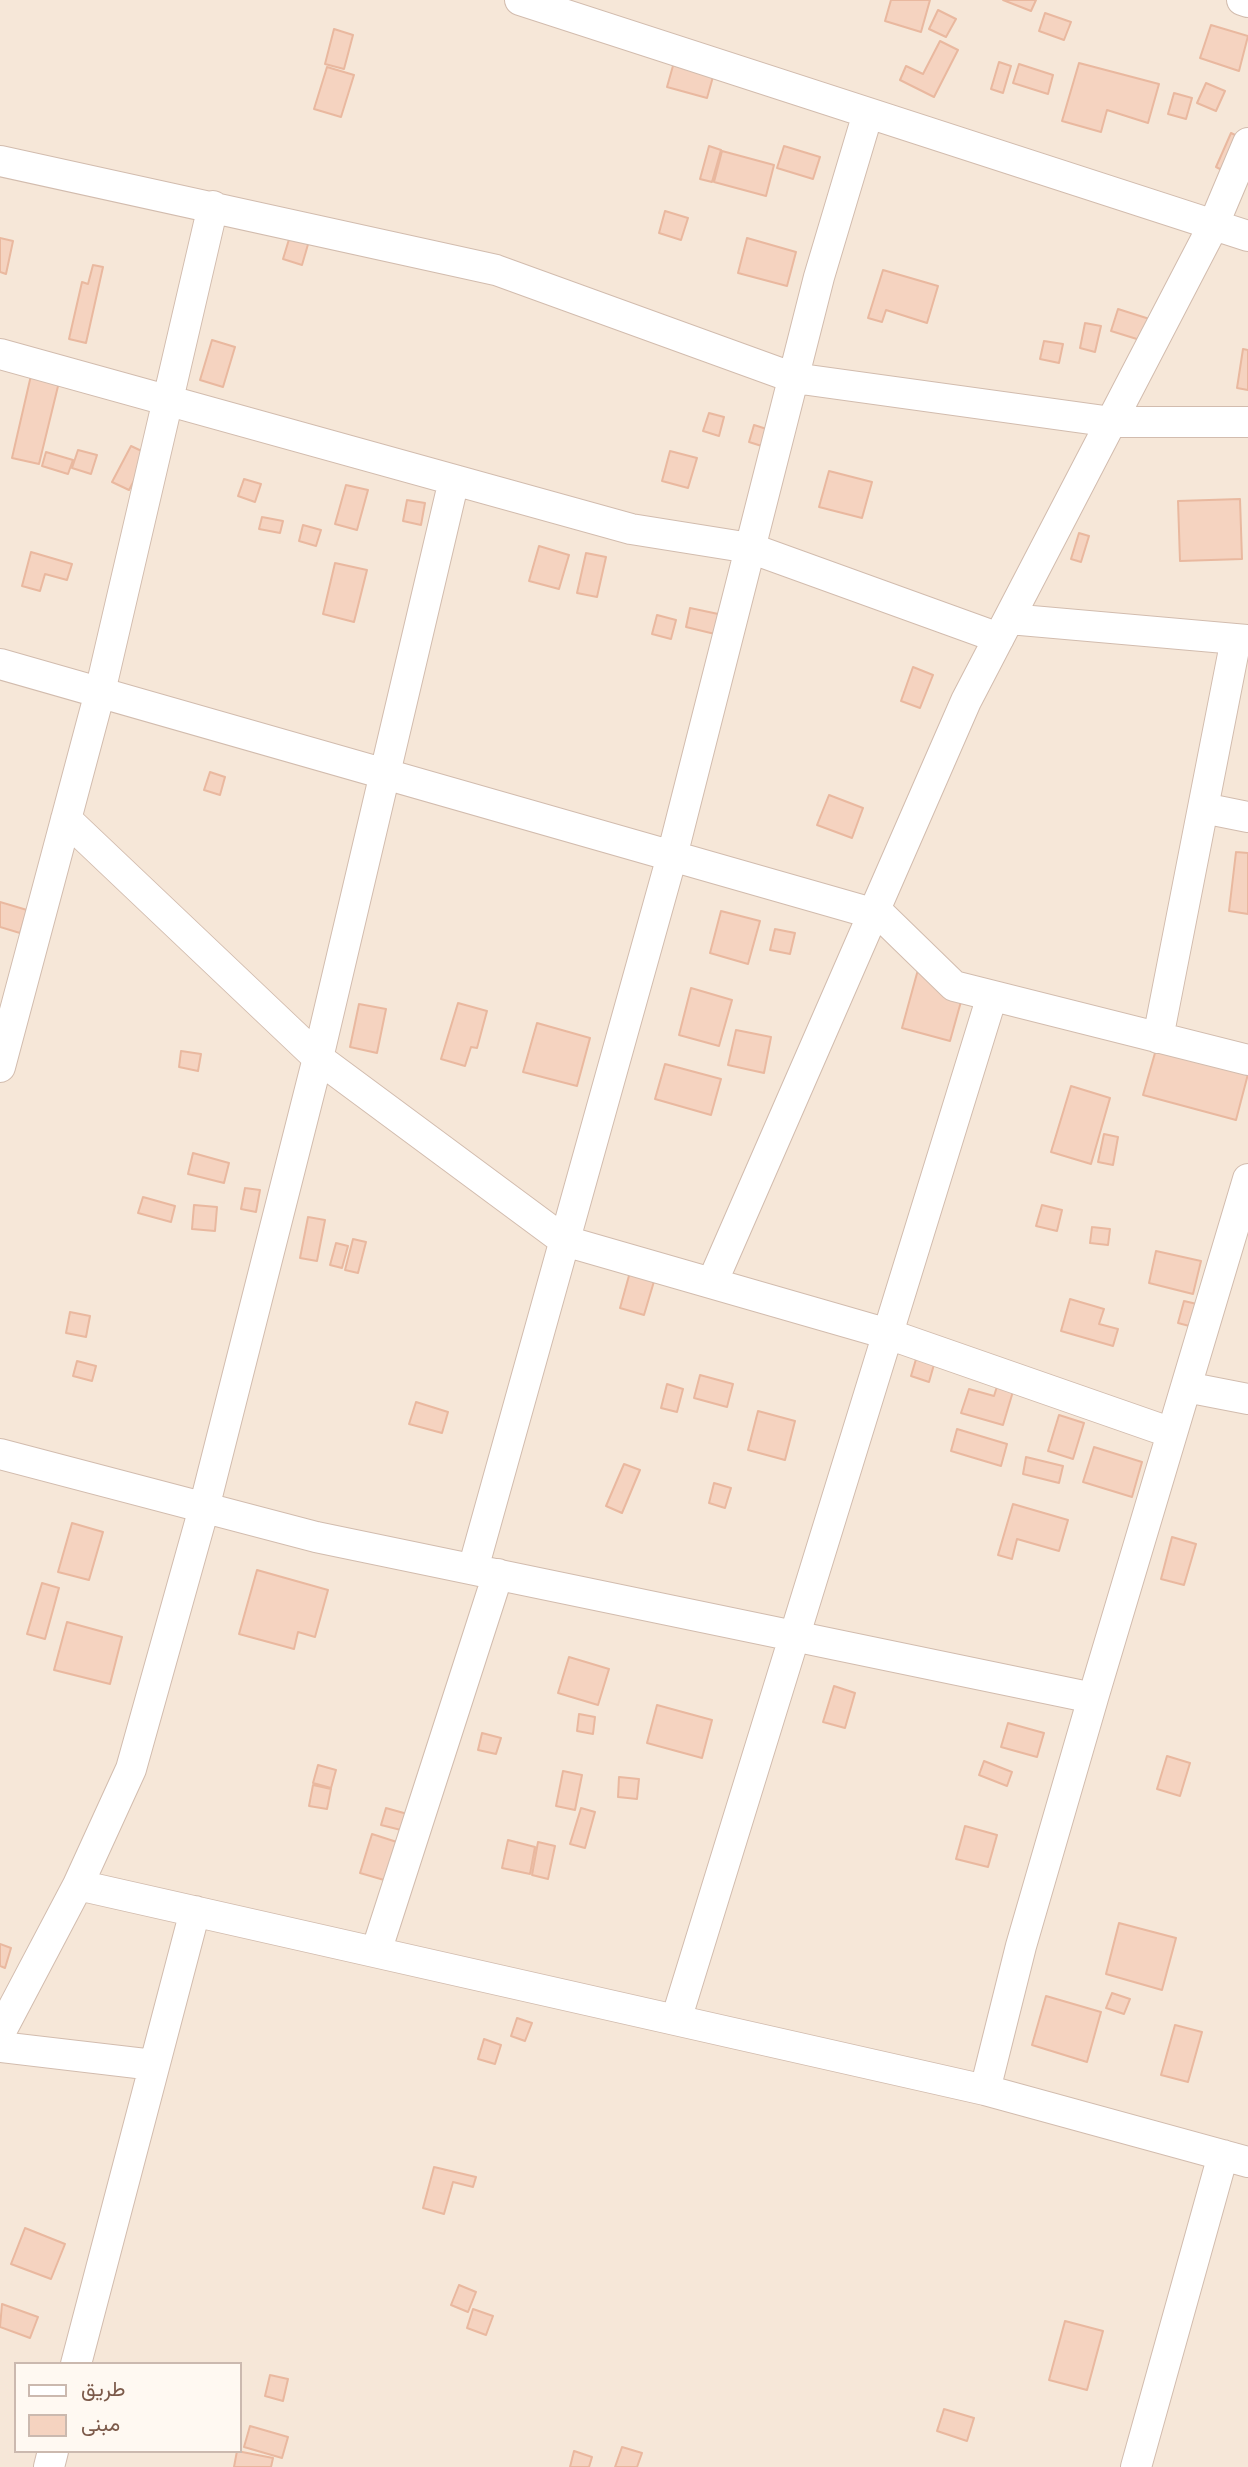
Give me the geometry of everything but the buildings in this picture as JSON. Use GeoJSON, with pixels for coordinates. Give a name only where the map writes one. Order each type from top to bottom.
{"type":"FeatureCollection","features":[{"type":"Feature","properties":{"kind":"street"},"geometry":{"type":"LineString","coordinates":[[520,0],[1248,236]]}},
{"type":"Feature","properties":{"kind":"street"},"geometry":{"type":"LineString","coordinates":[[1242,0],[1248,2]]}},
{"type":"Feature","properties":{"kind":"street"},"geometry":{"type":"LineString","coordinates":[[376,1952],[486,1572],[565,1241],[672,856],[819,277],[869,113]]}},
{"type":"Feature","properties":{"kind":"street"},"geometry":{"type":"LineString","coordinates":[[712,1283],[966,701],[1224,205],[1248,143]]}},
{"type":"Feature","properties":{"kind":"street"},"geometry":{"type":"LineString","coordinates":[[0,161],[213,206],[496,271],[794,378],[1112,422],[1248,422]]}},
{"type":"Feature","properties":{"kind":"street"},"geometry":{"type":"LineString","coordinates":[[0,1067],[100,692],[213,206]]}},
{"type":"Feature","properties":{"kind":"street"},"geometry":{"type":"LineString","coordinates":[[0,354],[631,529],[750,548],[1004,628],[1242,640],[1203,808],[1158,1038]]}},
{"type":"Feature","properties":{"kind":"street"},"geometry":{"type":"LineString","coordinates":[[0,2033],[78,1885],[131,1769],[204,1508],[318,1058],[454,480]]}},
{"type":"Feature","properties":{"kind":"street"},"geometry":{"type":"LineString","coordinates":[[0,664],[882,916],[954,986],[1248,1060]]}},
{"type":"Feature","properties":{"kind":"street"},"geometry":{"type":"LineString","coordinates":[[1203,808],[1248,817]]}},
{"type":"Feature","properties":{"kind":"street"},"geometry":{"type":"LineString","coordinates":[[66,819],[318,1058],[565,1241],[888,1334],[1172,1433]]}},
{"type":"Feature","properties":{"kind":"street"},"geometry":{"type":"LineString","coordinates":[[677,2020],[992,996]]}},
{"type":"Feature","properties":{"kind":"street"},"geometry":{"type":"LineString","coordinates":[[985,2090],[1021,1947],[1248,1179]]}},
{"type":"Feature","properties":{"kind":"street"},"geometry":{"type":"LineString","coordinates":[[1186,1387],[1248,1399]]}},
{"type":"Feature","properties":{"kind":"street"},"geometry":{"type":"LineString","coordinates":[[0,1454],[316,1537],[1093,1698]]}},
{"type":"Feature","properties":{"kind":"street"},"geometry":{"type":"LineString","coordinates":[[78,1885],[985,2090],[1235,2158],[1136,2467]]}},
{"type":"Feature","properties":{"kind":"street"},"geometry":{"type":"LineString","coordinates":[[77,2362],[195,1911]]}},
{"type":"Feature","properties":{"kind":"street"},"geometry":{"type":"LineString","coordinates":[[0,2047],[154,2065]]}},
{"type":"Feature","properties":{"kind":"shaded area"},"geometry":{"type":"Polygon","coordinates":[[[0,0],[1248,0],[1248,2467],[0,2467],[0,0]]]}}]}
